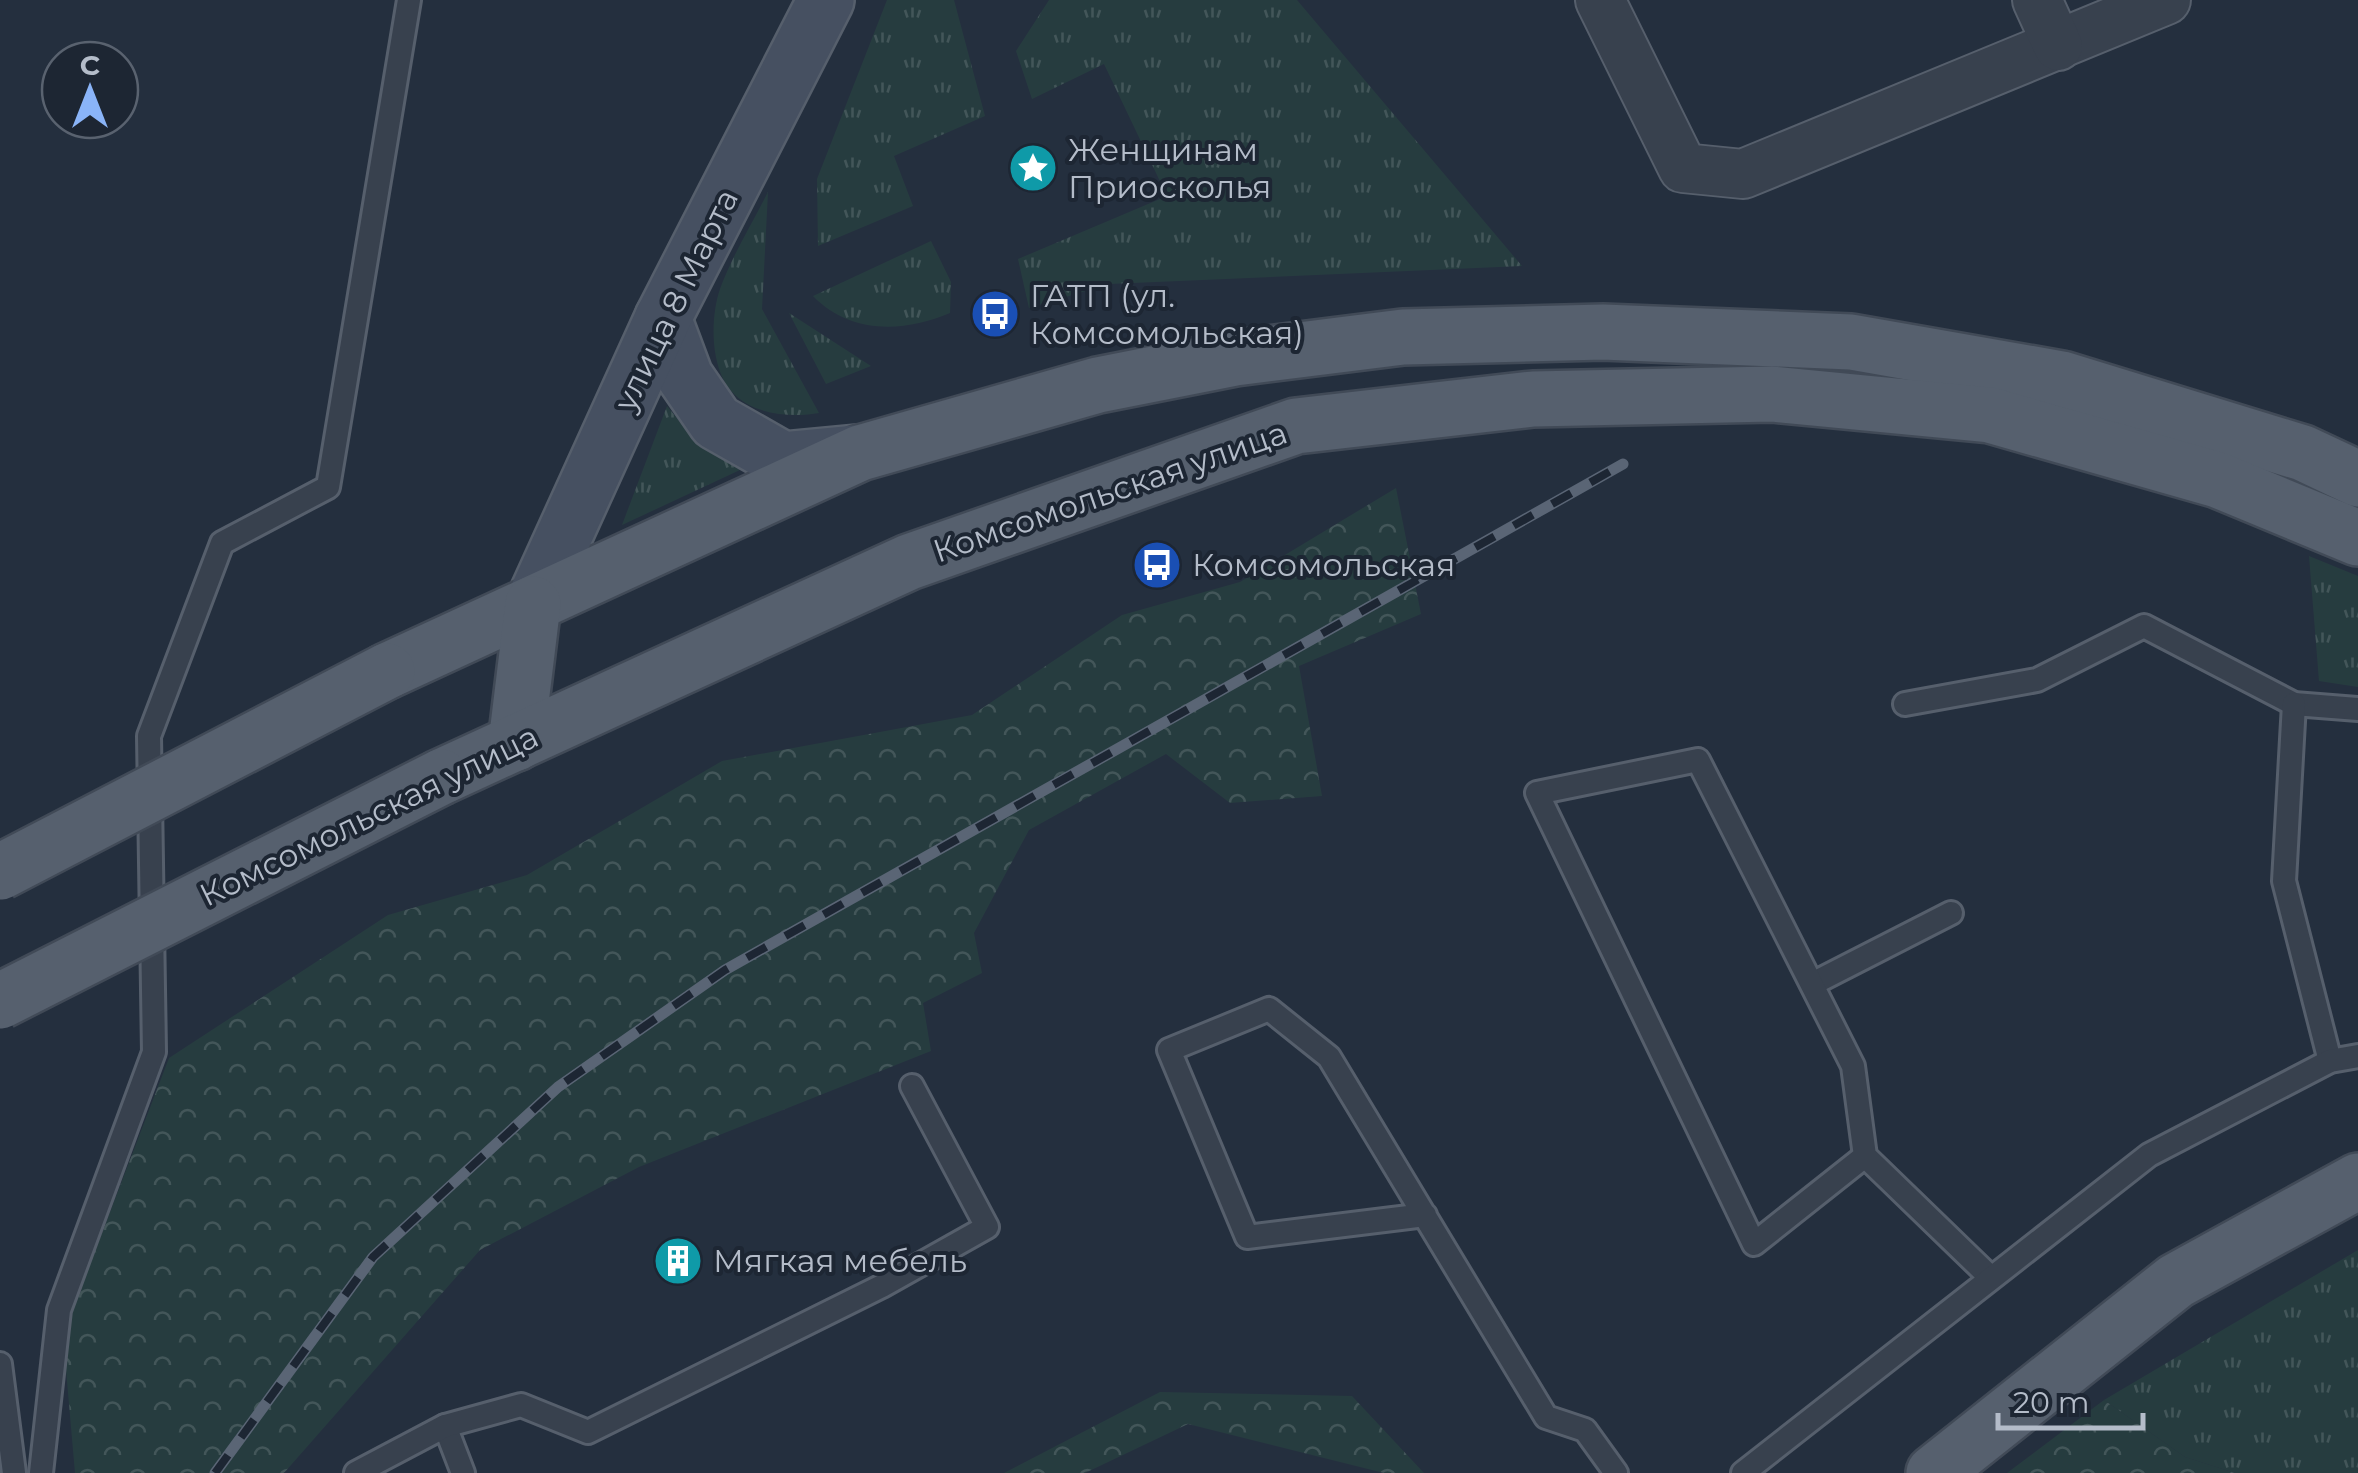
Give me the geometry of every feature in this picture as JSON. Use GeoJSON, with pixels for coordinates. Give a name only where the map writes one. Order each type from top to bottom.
{"type":"FeatureCollection","features":[{"type":"Feature","properties":{"kind":"main road","name":"улица 8 Марта"},"geometry":{"type":"LineString","coordinates":[[534,604],[663,318],[826,0]]}},
{"type":"Feature","properties":{"kind":"main road"},"geometry":{"type":"LineString","coordinates":[[663,318],[685,377],[716,422],[783,460],[860,453]]}},
{"type":"Feature","properties":{"kind":"main road"},"geometry":{"type":"LineString","coordinates":[[0,872],[386,671],[860,453],[1098,385],[1235,358],[1403,337],[1602,332],[1851,342],[2062,380],[2303,453],[2358,478]]}},
{"type":"Feature","properties":{"kind":"main road","name":"Комсомольская улица"},"geometry":{"type":"LineString","coordinates":[[0,1001],[441,777],[909,562],[1296,426],[1534,399],[1772,394],[1990,415],[2218,480],[2358,538]]}},
{"type":"Feature","properties":{"kind":"main road"},"geometry":{"type":"LineString","coordinates":[[516,743],[534,604]]}},
{"type":"Feature","properties":{"kind":"main road"},"geometry":{"type":"LineString","coordinates":[[1934,1473],[2176,1281],[2358,1181]]}},
{"type":"Feature","properties":{"kind":"street"},"geometry":{"type":"LineString","coordinates":[[1600,0],[1683,168],[1743,174],[2166,0]]}},
{"type":"Feature","properties":{"kind":"street"},"geometry":{"type":"LineString","coordinates":[[2037,0],[2058,46]]}},
{"type":"Feature","properties":{"kind":"lane"},"geometry":{"type":"LineString","coordinates":[[41,1473],[58,1310],[154,1052],[150,736],[222,543],[328,486],[409,0]]}},
{"type":"Feature","properties":{"kind":"lane"},"geometry":{"type":"LineString","coordinates":[[1905,704],[2037,680],[2144,626],[2294,704],[2358,709]]}},
{"type":"Feature","properties":{"kind":"lane"},"geometry":{"type":"LineString","coordinates":[[2294,704],[2284,881],[2330,1061]]}},
{"type":"Feature","properties":{"kind":"lane"},"geometry":{"type":"LineString","coordinates":[[1866,1156],[1754,1244],[1537,792],[1698,760],[1854,1066],[1866,1156],[1990,1276]]}},
{"type":"Feature","properties":{"kind":"lane"},"geometry":{"type":"LineString","coordinates":[[1814,984],[1951,913]]}},
{"type":"Feature","properties":{"kind":"lane"},"geometry":{"type":"LineString","coordinates":[[1425,1214],[1247,1237],[1169,1050],[1270,1009],[1330,1057],[1425,1214],[1546,1417],[1585,1430],[1616,1473]]}},
{"type":"Feature","properties":{"kind":"lane"},"geometry":{"type":"LineString","coordinates":[[1743,1473],[2149,1155],[2330,1061],[2358,1056]]}},
{"type":"Feature","properties":{"kind":"lane"},"geometry":{"type":"LineString","coordinates":[[356,1473],[445,1426],[522,1405],[588,1432],[882,1286],[987,1228],[912,1086]]}},
{"type":"Feature","properties":{"kind":"lane"},"geometry":{"type":"LineString","coordinates":[[0,1364],[14,1473]]}},
{"type":"Feature","properties":{"kind":"lane"},"geometry":{"type":"LineString","coordinates":[[445,1426],[463,1473]]}},
{"type":"Feature","properties":{"kind":"green space"},"geometry":{"type":"Polygon","coordinates":[[[887,0],[954,0],[985,116],[894,156],[913,206],[818,246],[817,179],[887,0]]]}},
{"type":"Feature","properties":{"kind":"green space"},"geometry":{"type":"Polygon","coordinates":[[[1049,0],[1297,0],[1522,266],[1109,284],[1029,308],[1018,259],[1167,196],[1104,64],[1032,99],[1016,51],[1049,0]]]}},
{"type":"Feature","properties":{"kind":"green space"},"geometry":{"type":"Polygon","coordinates":[[[768,192],[762,309],[819,413],[785,415],[751,406],[732,392],[716,357],[714,328],[720,289],[768,192]]]}},
{"type":"Feature","properties":{"kind":"green space"},"geometry":{"type":"Polygon","coordinates":[[[931,241],[951,282],[950,313],[914,324],[878,326],[843,318],[813,296],[931,241]]]}},
{"type":"Feature","properties":{"kind":"green space"},"geometry":{"type":"Polygon","coordinates":[[[789,313],[871,366],[826,384],[789,313]]]}},
{"type":"Feature","properties":{"kind":"green space"},"geometry":{"type":"Polygon","coordinates":[[[667,406],[699,445],[740,470],[622,525],[667,406]]]}},
{"type":"Feature","properties":{"kind":"green space"},"geometry":{"type":"Polygon","coordinates":[[[1396,488],[1421,614],[1299,666],[1322,796],[1230,803],[1166,754],[1029,830],[974,933],[982,973],[923,1003],[931,1051],[639,1167],[480,1250],[284,1473],[75,1473],[63,1335],[169,1058],[388,915],[527,875],[722,761],[972,715],[1122,615],[1240,582],[1396,488]]]}},
{"type":"Feature","properties":{"kind":"green space"},"geometry":{"type":"Polygon","coordinates":[[[2309,556],[2358,576],[2358,687],[2319,681],[2309,556]]]}},
{"type":"Feature","properties":{"kind":"green space"},"geometry":{"type":"Polygon","coordinates":[[[2358,1250],[2358,1473],[2235,1473],[2185,1457],[2104,1400],[2358,1250]]]}},
{"type":"Feature","properties":{"kind":"green space"},"geometry":{"type":"Polygon","coordinates":[[[1160,1392],[1352,1396],[1424,1473],[1384,1473],[1188,1424],[1085,1473],[1004,1473],[1160,1392]]]}},
{"type":"Feature","properties":{"kind":"green space"},"geometry":{"type":"Polygon","coordinates":[[[2104,1400],[2185,1457],[2235,1473],[2007,1473],[2104,1400]]]}},
{"type":"Feature","properties":{"kind":"railway"},"geometry":{"type":"LineString","coordinates":[[215,1473],[373,1257],[558,1087],[725,970],[1623,464]]}},
{"type":"Feature","properties":{"kind":"place","name":"Женщинам Приосколья"},"geometry":{"type":"Point","coordinates":[1033,168]}},
{"type":"Feature","properties":{"kind":"place","name":"ГАТП (ул. Комсомольская)"},"geometry":{"type":"Point","coordinates":[995,314]}},
{"type":"Feature","properties":{"kind":"place","name":"Комсомольская"},"geometry":{"type":"Point","coordinates":[1157,565]}},
{"type":"Feature","properties":{"kind":"place","name":"Мягкая мебель"},"geometry":{"type":"Point","coordinates":[678,1261]}}]}
